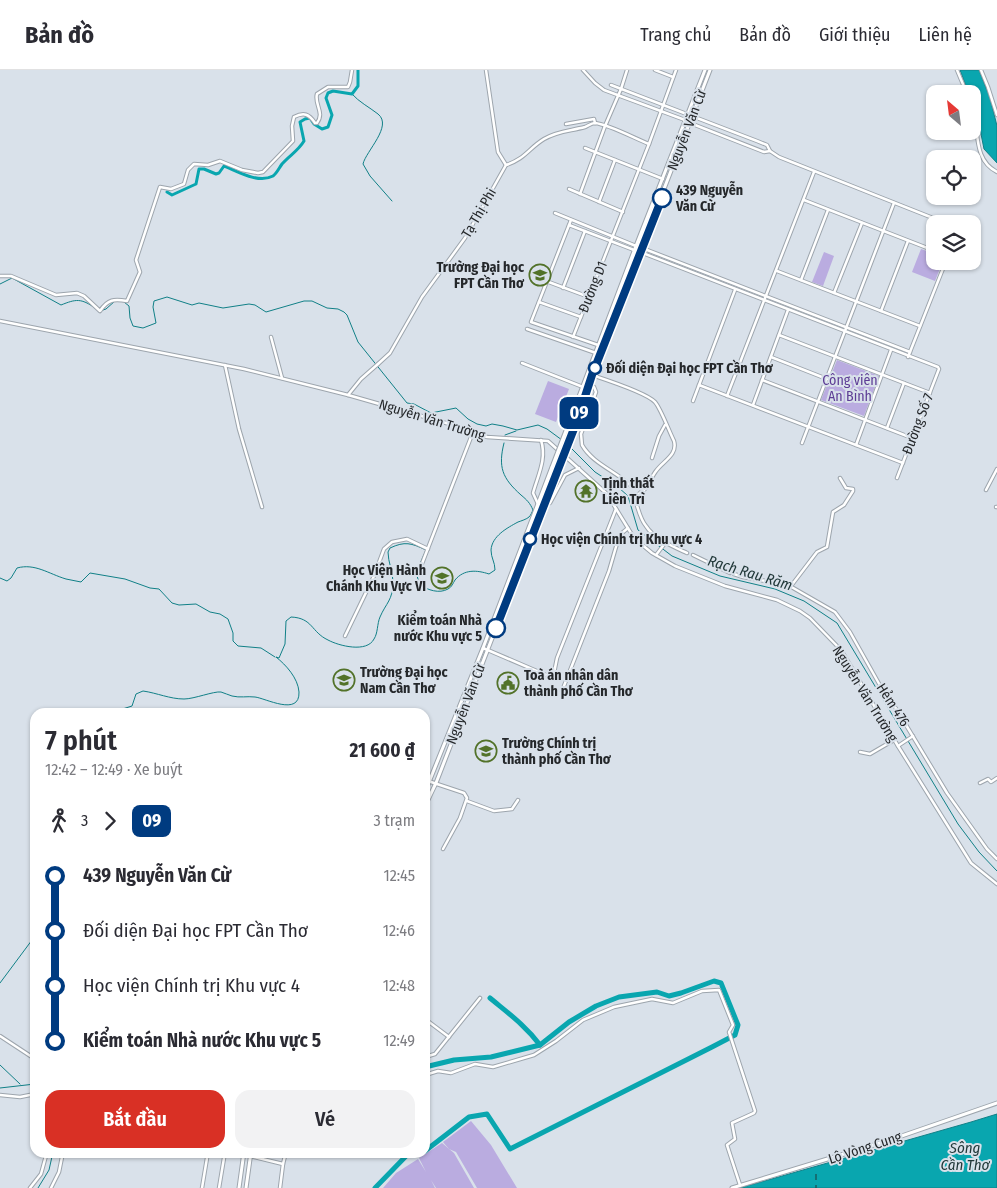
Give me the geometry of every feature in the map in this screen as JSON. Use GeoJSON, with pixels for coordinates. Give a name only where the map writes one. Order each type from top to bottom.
{"type":"FeatureCollection","features":[{"type":"Feature","properties":{"kind":"main road","name":"Nguyễn Văn Cừ"},"geometry":{"type":"LineString","coordinates":[[430,781],[495,617],[684,120],[705,70]]}},
{"type":"Feature","properties":{"kind":"main road","name":"Nguyễn Văn Cừ"},"geometry":{"type":"LineString","coordinates":[[430,796],[577,421],[592,375],[710,70]]}},
{"type":"Feature","properties":{"kind":"main road"},"geometry":{"type":"LineString","coordinates":[[663,179],[668,181]]}},
{"type":"Feature","properties":{"kind":"main road"},"geometry":{"type":"LineString","coordinates":[[598,345],[603,347]]}},
{"type":"Feature","properties":{"kind":"main road"},"geometry":{"type":"LineString","coordinates":[[519,553],[524,555]]}},
{"type":"Feature","properties":{"kind":"main road"},"geometry":{"type":"LineString","coordinates":[[495,617],[499,619]]}},
{"type":"Feature","properties":{"kind":"main road"},"geometry":{"type":"LineString","coordinates":[[460,705],[466,707]]}},
{"type":"Feature","properties":{"kind":"main road","name":"Lộ Vòng Cung"},"geometry":{"type":"LineString","coordinates":[[732,1188],[873,1146],[997,1103]]}},
{"type":"Feature","properties":{"kind":"main road"},"geometry":{"type":"LineString","coordinates":[[240,1188],[244,1158]]}},
{"type":"Feature","properties":{"kind":"main road"},"geometry":{"type":"LineString","coordinates":[[246,1188],[250,1158]]}},
{"type":"Feature","properties":{"kind":"street"},"geometry":{"type":"LineString","coordinates":[[0,276],[10,276],[56,295],[77,293],[84,296],[100,310],[111,300],[127,301],[139,277],[140,272],[136,260],[160,187],[171,189],[184,184],[188,170],[194,164],[208,164],[220,161],[242,170],[263,172],[293,141],[292,126],[294,117],[300,114],[308,115],[312,117],[315,123],[318,123],[321,114],[316,99],[317,94],[328,87],[348,86],[352,70]]}},
{"type":"Feature","properties":{"kind":"street"},"geometry":{"type":"LineString","coordinates":[[486,70],[498,152],[506,165],[518,161],[552,134],[595,123]]}},
{"type":"Feature","properties":{"kind":"street"},"geometry":{"type":"LineString","coordinates":[[584,70],[598,86],[617,96],[764,152],[770,151]]}},
{"type":"Feature","properties":{"kind":"street"},"geometry":{"type":"LineString","coordinates":[[580,194],[627,70]]}},
{"type":"Feature","properties":{"kind":"street"},"geometry":{"type":"LineString","coordinates":[[655,70],[673,77]]}},
{"type":"Feature","properties":{"kind":"street","name":"Đường D1"},"geometry":{"type":"LineString","coordinates":[[574,336],[664,106],[676,70]]}},
{"type":"Feature","properties":{"kind":"street"},"geometry":{"type":"LineString","coordinates":[[957,70],[963,85]]}},
{"type":"Feature","properties":{"kind":"street"},"geometry":{"type":"LineString","coordinates":[[981,70],[997,115]]}},
{"type":"Feature","properties":{"kind":"street"},"geometry":{"type":"LineString","coordinates":[[611,85],[767,146],[770,151],[779,157],[926,216]]}},
{"type":"Feature","properties":{"kind":"street"},"geometry":{"type":"LineString","coordinates":[[566,124],[594,120],[595,123],[649,144]]}},
{"type":"Feature","properties":{"kind":"street"},"geometry":{"type":"LineString","coordinates":[[977,140],[979,151],[988,168],[997,172]]}},
{"type":"Feature","properties":{"kind":"street"},"geometry":{"type":"LineString","coordinates":[[585,148],[663,179]]}},
{"type":"Feature","properties":{"kind":"street"},"geometry":{"type":"LineString","coordinates":[[599,202],[615,160]]}},
{"type":"Feature","properties":{"kind":"street","name":"Tạ Thị Phi"},"geometry":{"type":"LineString","coordinates":[[348,395],[361,379],[390,354],[422,297],[465,238],[506,165]]}},
{"type":"Feature","properties":{"kind":"street"},"geometry":{"type":"LineString","coordinates":[[727,396],[814,172]]}},
{"type":"Feature","properties":{"kind":"street"},"geometry":{"type":"LineString","coordinates":[[569,189],[623,212]]}},
{"type":"Feature","properties":{"kind":"street"},"geometry":{"type":"LineString","coordinates":[[804,200],[926,248]]}},
{"type":"Feature","properties":{"kind":"street"},"geometry":{"type":"LineString","coordinates":[[802,443],[894,204]]}},
{"type":"Feature","properties":{"kind":"street"},"geometry":{"type":"LineString","coordinates":[[801,280],[828,210]]}},
{"type":"Feature","properties":{"kind":"street"},"geometry":{"type":"LineString","coordinates":[[555,213],[635,248]]}},
{"type":"Feature","properties":{"kind":"street"},"geometry":{"type":"LineString","coordinates":[[570,220],[531,322],[598,345]]}},
{"type":"Feature","properties":{"kind":"street"},"geometry":{"type":"LineString","coordinates":[[834,293],[862,223]]}},
{"type":"Feature","properties":{"kind":"street"},"geometry":{"type":"LineString","coordinates":[[569,225],[767,296],[908,357],[942,270]]}},
{"type":"Feature","properties":{"kind":"street"},"geometry":{"type":"LineString","coordinates":[[563,288],[585,231]]}},
{"type":"Feature","properties":{"kind":"street"},"geometry":{"type":"LineString","coordinates":[[881,311],[908,241]]}},
{"type":"Feature","properties":{"kind":"street"},"geometry":{"type":"LineString","coordinates":[[641,250],[788,310],[910,352]]}},
{"type":"Feature","properties":{"kind":"street"},"geometry":{"type":"LineString","coordinates":[[776,271],[920,326]]}},
{"type":"Feature","properties":{"kind":"street"},"geometry":{"type":"LineString","coordinates":[[546,281],[589,297]]}},
{"type":"Feature","properties":{"kind":"street"},"geometry":{"type":"LineString","coordinates":[[694,401],[737,286]]}},
{"type":"Feature","properties":{"kind":"street"},"geometry":{"type":"LineString","coordinates":[[539,302],[581,317]]}},
{"type":"Feature","properties":{"kind":"street"},"geometry":{"type":"LineString","coordinates":[[753,406],[788,310]]}},
{"type":"Feature","properties":{"kind":"street","name":"Nguyễn Văn Trường"},"geometry":{"type":"LineString","coordinates":[[0,321],[282,378],[348,395],[473,432],[487,438],[548,441],[607,494],[634,538],[656,555],[675,566],[725,586],[777,600],[800,610],[810,618],[841,650],[894,740],[971,863],[997,884]]}},
{"type":"Feature","properties":{"kind":"street"},"geometry":{"type":"LineString","coordinates":[[527,329],[596,353]]}},
{"type":"Feature","properties":{"kind":"street"},"geometry":{"type":"LineString","coordinates":[[779,335],[930,393]]}},
{"type":"Feature","properties":{"kind":"street"},"geometry":{"type":"LineString","coordinates":[[271,337],[282,378]]}},
{"type":"Feature","properties":{"kind":"street"},"geometry":{"type":"LineString","coordinates":[[856,445],[891,350]]}},
{"type":"Feature","properties":{"kind":"street"},"geometry":{"type":"LineString","coordinates":[[771,357],[827,379]]}},
{"type":"Feature","properties":{"kind":"street","name":"Đường Số 7"},"geometry":{"type":"LineString","coordinates":[[897,478],[939,369],[938,367],[908,357]]}},
{"type":"Feature","properties":{"kind":"street"},"geometry":{"type":"LineString","coordinates":[[522,363],[583,387]]}},
{"type":"Feature","properties":{"kind":"street"},"geometry":{"type":"LineString","coordinates":[[225,365],[239,430],[262,507]]}},
{"type":"Feature","properties":{"kind":"street"},"geometry":{"type":"LineString","coordinates":[[592,375],[616,383],[656,403],[675,444],[675,448],[672,455],[657,470],[647,487],[635,497],[646,528],[665,543],[687,552]]}},
{"type":"Feature","properties":{"kind":"street"},"geometry":{"type":"LineString","coordinates":[[762,380],[912,438]]}},
{"type":"Feature","properties":{"kind":"street"},"geometry":{"type":"LineString","coordinates":[[887,428],[904,383]]}},
{"type":"Feature","properties":{"kind":"street"},"geometry":{"type":"LineString","coordinates":[[589,384],[594,387],[596,392],[581,434],[582,445],[598,462],[626,480],[631,486]]}},
{"type":"Feature","properties":{"kind":"street"},"geometry":{"type":"LineString","coordinates":[[700,385],[903,463]]}},
{"type":"Feature","properties":{"kind":"street"},"geometry":{"type":"LineString","coordinates":[[652,458],[658,436],[665,425]]}},
{"type":"Feature","properties":{"kind":"street"},"geometry":{"type":"LineString","coordinates":[[418,574],[473,432]]}},
{"type":"Feature","properties":{"kind":"street"},"geometry":{"type":"LineString","coordinates":[[538,504],[533,493],[543,460],[542,440]]}},
{"type":"Feature","properties":{"kind":"street"},"geometry":{"type":"LineString","coordinates":[[542,507],[550,503],[565,475],[579,468]]}},
{"type":"Feature","properties":{"kind":"street"},"geometry":{"type":"LineString","coordinates":[[986,490],[997,469]]}},
{"type":"Feature","properties":{"kind":"street"},"geometry":{"type":"LineString","coordinates":[[791,586],[814,556],[827,547],[833,512],[844,504],[853,490],[852,488],[846,488],[840,478]]}},
{"type":"Feature","properties":{"kind":"street"},"geometry":{"type":"LineString","coordinates":[[483,648],[553,678],[557,658],[616,509]]}},
{"type":"Feature","properties":{"kind":"street"},"geometry":{"type":"LineString","coordinates":[[562,691],[609,571],[618,540],[628,528]]}},
{"type":"Feature","properties":{"kind":"street"},"geometry":{"type":"LineString","coordinates":[[345,636],[374,576],[384,549],[392,542],[407,539],[428,549]]}},
{"type":"Feature","properties":{"kind":"street"},"geometry":{"type":"LineString","coordinates":[[656,555],[665,543]]}},
{"type":"Feature","properties":{"kind":"street"},"geometry":{"type":"LineString","coordinates":[[692,555],[730,573]]}},
{"type":"Feature","properties":{"kind":"street","name":"Hẻm 476"},"geometry":{"type":"LineString","coordinates":[[734,574],[791,586],[835,612],[864,655],[882,689],[897,710],[946,793],[997,859]]}},
{"type":"Feature","properties":{"kind":"street"},"geometry":{"type":"LineString","coordinates":[[899,746],[912,737]]}},
{"type":"Feature","properties":{"kind":"street"},"geometry":{"type":"LineString","coordinates":[[860,752],[870,754],[894,740]]}},
{"type":"Feature","properties":{"kind":"street"},"geometry":{"type":"LineString","coordinates":[[980,783],[988,779],[991,782],[997,778]]}},
{"type":"Feature","properties":{"kind":"street"},"geometry":{"type":"LineString","coordinates":[[430,781],[464,793],[468,801],[497,812],[512,809],[518,800]]}},
{"type":"Feature","properties":{"kind":"street"},"geometry":{"type":"LineString","coordinates":[[443,849],[468,801]]}},
{"type":"Feature","properties":{"kind":"street"},"geometry":{"type":"LineString","coordinates":[[430,1073],[438,1071],[451,1073],[475,1064],[493,1067],[538,1053],[560,1039],[577,1024],[604,1010],[652,998],[668,1002],[678,1002],[708,990],[719,990],[734,1025],[729,1032],[755,1111],[732,1123],[735,1139],[727,1145],[740,1185]]}},
{"type":"Feature","properties":{"kind":"street"},"geometry":{"type":"LineString","coordinates":[[430,1056],[435,1054],[480,998]]}},
{"type":"Feature","properties":{"kind":"street"},"geometry":{"type":"LineString","coordinates":[[430,1023],[449,1037]]}},
{"type":"Feature","properties":{"kind":"street"},"geometry":{"type":"LineString","coordinates":[[0,1036],[30,1056]]}},
{"type":"Feature","properties":{"kind":"street"},"geometry":{"type":"LineString","coordinates":[[0,1095],[20,1097],[30,1095]]}},
{"type":"Feature","properties":{"kind":"street"},"geometry":{"type":"LineString","coordinates":[[30,1188],[42,1174],[46,1158]]}},
{"type":"Feature","properties":{"kind":"street"},"geometry":{"type":"LineString","coordinates":[[50,1188],[59,1172],[62,1158]]}},
{"type":"Feature","properties":{"kind":"street"},"geometry":{"type":"LineString","coordinates":[[202,1188],[207,1158]]}},
{"type":"Feature","properties":{"kind":"street"},"geometry":{"type":"LineString","coordinates":[[219,1188],[224,1158]]}},
{"type":"Feature","properties":{"kind":"street"},"geometry":{"type":"LineString","coordinates":[[263,1158],[283,1164]]}},
{"type":"Feature","properties":{"kind":"street"},"geometry":{"type":"LineString","coordinates":[[280,1188],[284,1158]]}},
{"type":"Feature","properties":{"kind":"green space"},"geometry":{"type":"Polygon","coordinates":[[[921,249],[926,251],[926,270],[939,270],[935,281],[912,272],[921,249]]]}},
{"type":"Feature","properties":{"kind":"green space"},"geometry":{"type":"Polygon","coordinates":[[[824,252],[834,256],[823,286],[812,282],[824,252]]]}},
{"type":"Feature","properties":{"kind":"green space","name":"Công viên An Bình"},"geometry":{"type":"Polygon","coordinates":[[[837,360],[879,376],[864,416],[821,400],[837,360]]]}},
{"type":"Feature","properties":{"kind":"green space"},"geometry":{"type":"Polygon","coordinates":[[[548,381],[569,389],[556,422],[535,414],[548,381]]]}},
{"type":"Feature","properties":{"kind":"green space"},"geometry":{"type":"Polygon","coordinates":[[[471,1121],[491,1145],[517,1188],[477,1188],[456,1152],[449,1149],[443,1142],[471,1121]]]}},
{"type":"Feature","properties":{"kind":"green space"},"geometry":{"type":"Polygon","coordinates":[[[442,1143],[454,1153],[474,1188],[436,1188],[431,1180],[435,1188],[383,1188],[396,1173],[418,1159],[426,1172],[419,1158],[430,1158],[430,1151],[442,1143]]]}},
{"type":"Feature","properties":{"kind":"water"},"geometry":{"type":"Polygon","coordinates":[[[960,70],[979,70],[990,98],[997,126],[997,163],[984,149],[981,134],[981,85],[966,85],[960,70]]]}},
{"type":"Feature","properties":{"kind":"water","name":"Sông Cần Thơ"},"geometry":{"type":"Polygon","coordinates":[[[997,1114],[997,1188],[740,1188],[971,1122],[997,1114]]]}},
{"type":"Feature","properties":{"kind":"waterway"},"geometry":{"type":"LineString","coordinates":[[167,192],[172,195],[196,184],[199,169],[216,174],[224,166],[254,178],[261,179],[273,176],[304,141],[300,122],[310,118],[314,124],[322,129],[328,127],[332,115],[326,98],[328,93],[333,91],[352,94],[358,86],[358,70]]}},
{"type":"Feature","properties":{"kind":"waterway"},"geometry":{"type":"LineString","coordinates":[[352,94],[382,119],[381,132],[363,164],[370,176],[392,201]]}},
{"type":"Feature","properties":{"kind":"waterway","name":"Rạch Rau Răm"},"geometry":{"type":"LineString","coordinates":[[0,284],[12,278],[61,305],[78,300],[86,302],[95,308]]}},
{"type":"Feature","properties":{"kind":"waterway","name":"Rạch Rau Răm"},"geometry":{"type":"LineString","coordinates":[[124,302],[129,306],[133,326],[143,328],[156,323],[153,307],[154,301],[167,297],[192,305],[199,303],[223,308],[249,304],[255,305],[266,312],[304,301],[312,301],[327,308],[338,309],[347,315],[358,342],[407,403],[414,404],[431,413],[456,408],[468,419],[486,426],[492,424],[517,430],[538,425],[547,429],[566,443]]}},
{"type":"Feature","properties":{"kind":"waterway","name":"Rạch Rau Răm"},"geometry":{"type":"LineString","coordinates":[[100,311],[106,309],[115,301]]}},
{"type":"Feature","properties":{"kind":"waterway"},"geometry":{"type":"LineString","coordinates":[[505,435],[516,431]]}},
{"type":"Feature","properties":{"kind":"waterway"},"geometry":{"type":"LineString","coordinates":[[126,708],[132,706],[136,694],[143,691],[184,699],[221,692],[235,697],[255,697],[281,704],[288,705],[294,703],[298,699],[298,687],[294,677],[276,657],[279,658],[285,644],[286,621],[291,617],[304,620],[322,637],[339,644],[359,647],[370,643],[375,637],[380,617],[389,601],[393,588],[388,552],[390,548],[400,544],[408,544],[426,550],[416,573],[420,585],[434,591],[448,589],[459,576],[467,572],[475,571],[489,574],[495,570],[491,550],[494,541],[505,530],[528,518],[533,510],[528,502],[509,483],[503,472],[501,459],[504,443]]}},
{"type":"Feature","properties":{"kind":"waterway","name":"Rạch Rau Răm"},"geometry":{"type":"LineString","coordinates":[[569,446],[595,472],[628,496],[638,530],[672,556],[720,576],[775,589],[804,601],[837,623],[958,824],[979,852],[997,871]]}},
{"type":"Feature","properties":{"kind":"waterway"},"geometry":{"type":"LineString","coordinates":[[0,578],[7,581],[17,568],[30,567],[81,582],[90,573],[125,579],[150,588],[159,589],[172,603],[179,605],[196,604],[210,612],[220,614],[228,619],[233,633],[233,641],[238,646],[261,648],[275,657]]}},
{"type":"Feature","properties":{"kind":"waterway"},"geometry":{"type":"LineString","coordinates":[[0,983],[30,943]]}},
{"type":"Feature","properties":{"kind":"waterway"},"geometry":{"type":"LineString","coordinates":[[430,1066],[454,1060],[491,1057],[540,1045],[569,1022],[596,1006],[619,997],[657,992],[669,996],[714,981],[721,983],[738,1025],[735,1035],[510,1149],[487,1114],[469,1117],[430,1147]]}},
{"type":"Feature","properties":{"kind":"waterway"},"geometry":{"type":"LineString","coordinates":[[490,998],[523,1026],[540,1045]]}},
{"type":"Feature","properties":{"kind":"waterway"},"geometry":{"type":"LineString","coordinates":[[0,1065],[20,1084]]}},
{"type":"Feature","properties":{"kind":"waterway"},"geometry":{"type":"LineString","coordinates":[[0,1088],[30,1085]]}},
{"type":"Feature","properties":{"kind":"waterway"},"geometry":{"type":"LineString","coordinates":[[38,1188],[49,1170],[52,1158]]}},
{"type":"Feature","properties":{"kind":"waterway"},"geometry":{"type":"LineString","coordinates":[[375,1188],[404,1158]]}},
{"type":"Feature","properties":{"kind":"ferry route"},"geometry":{"type":"LineString","coordinates":[[816,1174],[816,1188]]}},
{"type":"Feature","properties":{"kind":"bus line","name":"09"},"geometry":{"type":"LineString","coordinates":[[496,628],[577,421],[592,375],[662,198]]}},
{"type":"Feature","properties":{"kind":"place","name":"439 Nguyễn Văn Cừ"},"geometry":{"type":"Point","coordinates":[662,198]}},
{"type":"Feature","properties":{"kind":"place","name":"Trường Đại học FPT Cần Thơ"},"geometry":{"type":"Point","coordinates":[540,275]}},
{"type":"Feature","properties":{"kind":"place","name":"Đối diện Đại học FPT Cần Thơ"},"geometry":{"type":"Point","coordinates":[595,368]}},
{"type":"Feature","properties":{"kind":"place","name":"Tịnh thất Liên Trì"},"geometry":{"type":"Point","coordinates":[586,491]}},
{"type":"Feature","properties":{"kind":"place","name":"Học viện Chính trị Khu vực 4"},"geometry":{"type":"Point","coordinates":[530,539]}},
{"type":"Feature","properties":{"kind":"place","name":"Học Viện Hành Chánh Khu Vực VI"},"geometry":{"type":"Point","coordinates":[442,578]}},
{"type":"Feature","properties":{"kind":"place","name":"Kiểm toán Nhà nước Khu vực 5"},"geometry":{"type":"Point","coordinates":[496,628]}},
{"type":"Feature","properties":{"kind":"place","name":"Trường Đại học Nam Cần Thơ"},"geometry":{"type":"Point","coordinates":[344,680]}},
{"type":"Feature","properties":{"kind":"place","name":"Toà án nhân dân thành phố Cần Thơ"},"geometry":{"type":"Point","coordinates":[508,683]}},
{"type":"Feature","properties":{"kind":"place","name":"Trường Chính trị thành phố Cần Thơ"},"geometry":{"type":"Point","coordinates":[486,751]}}]}
